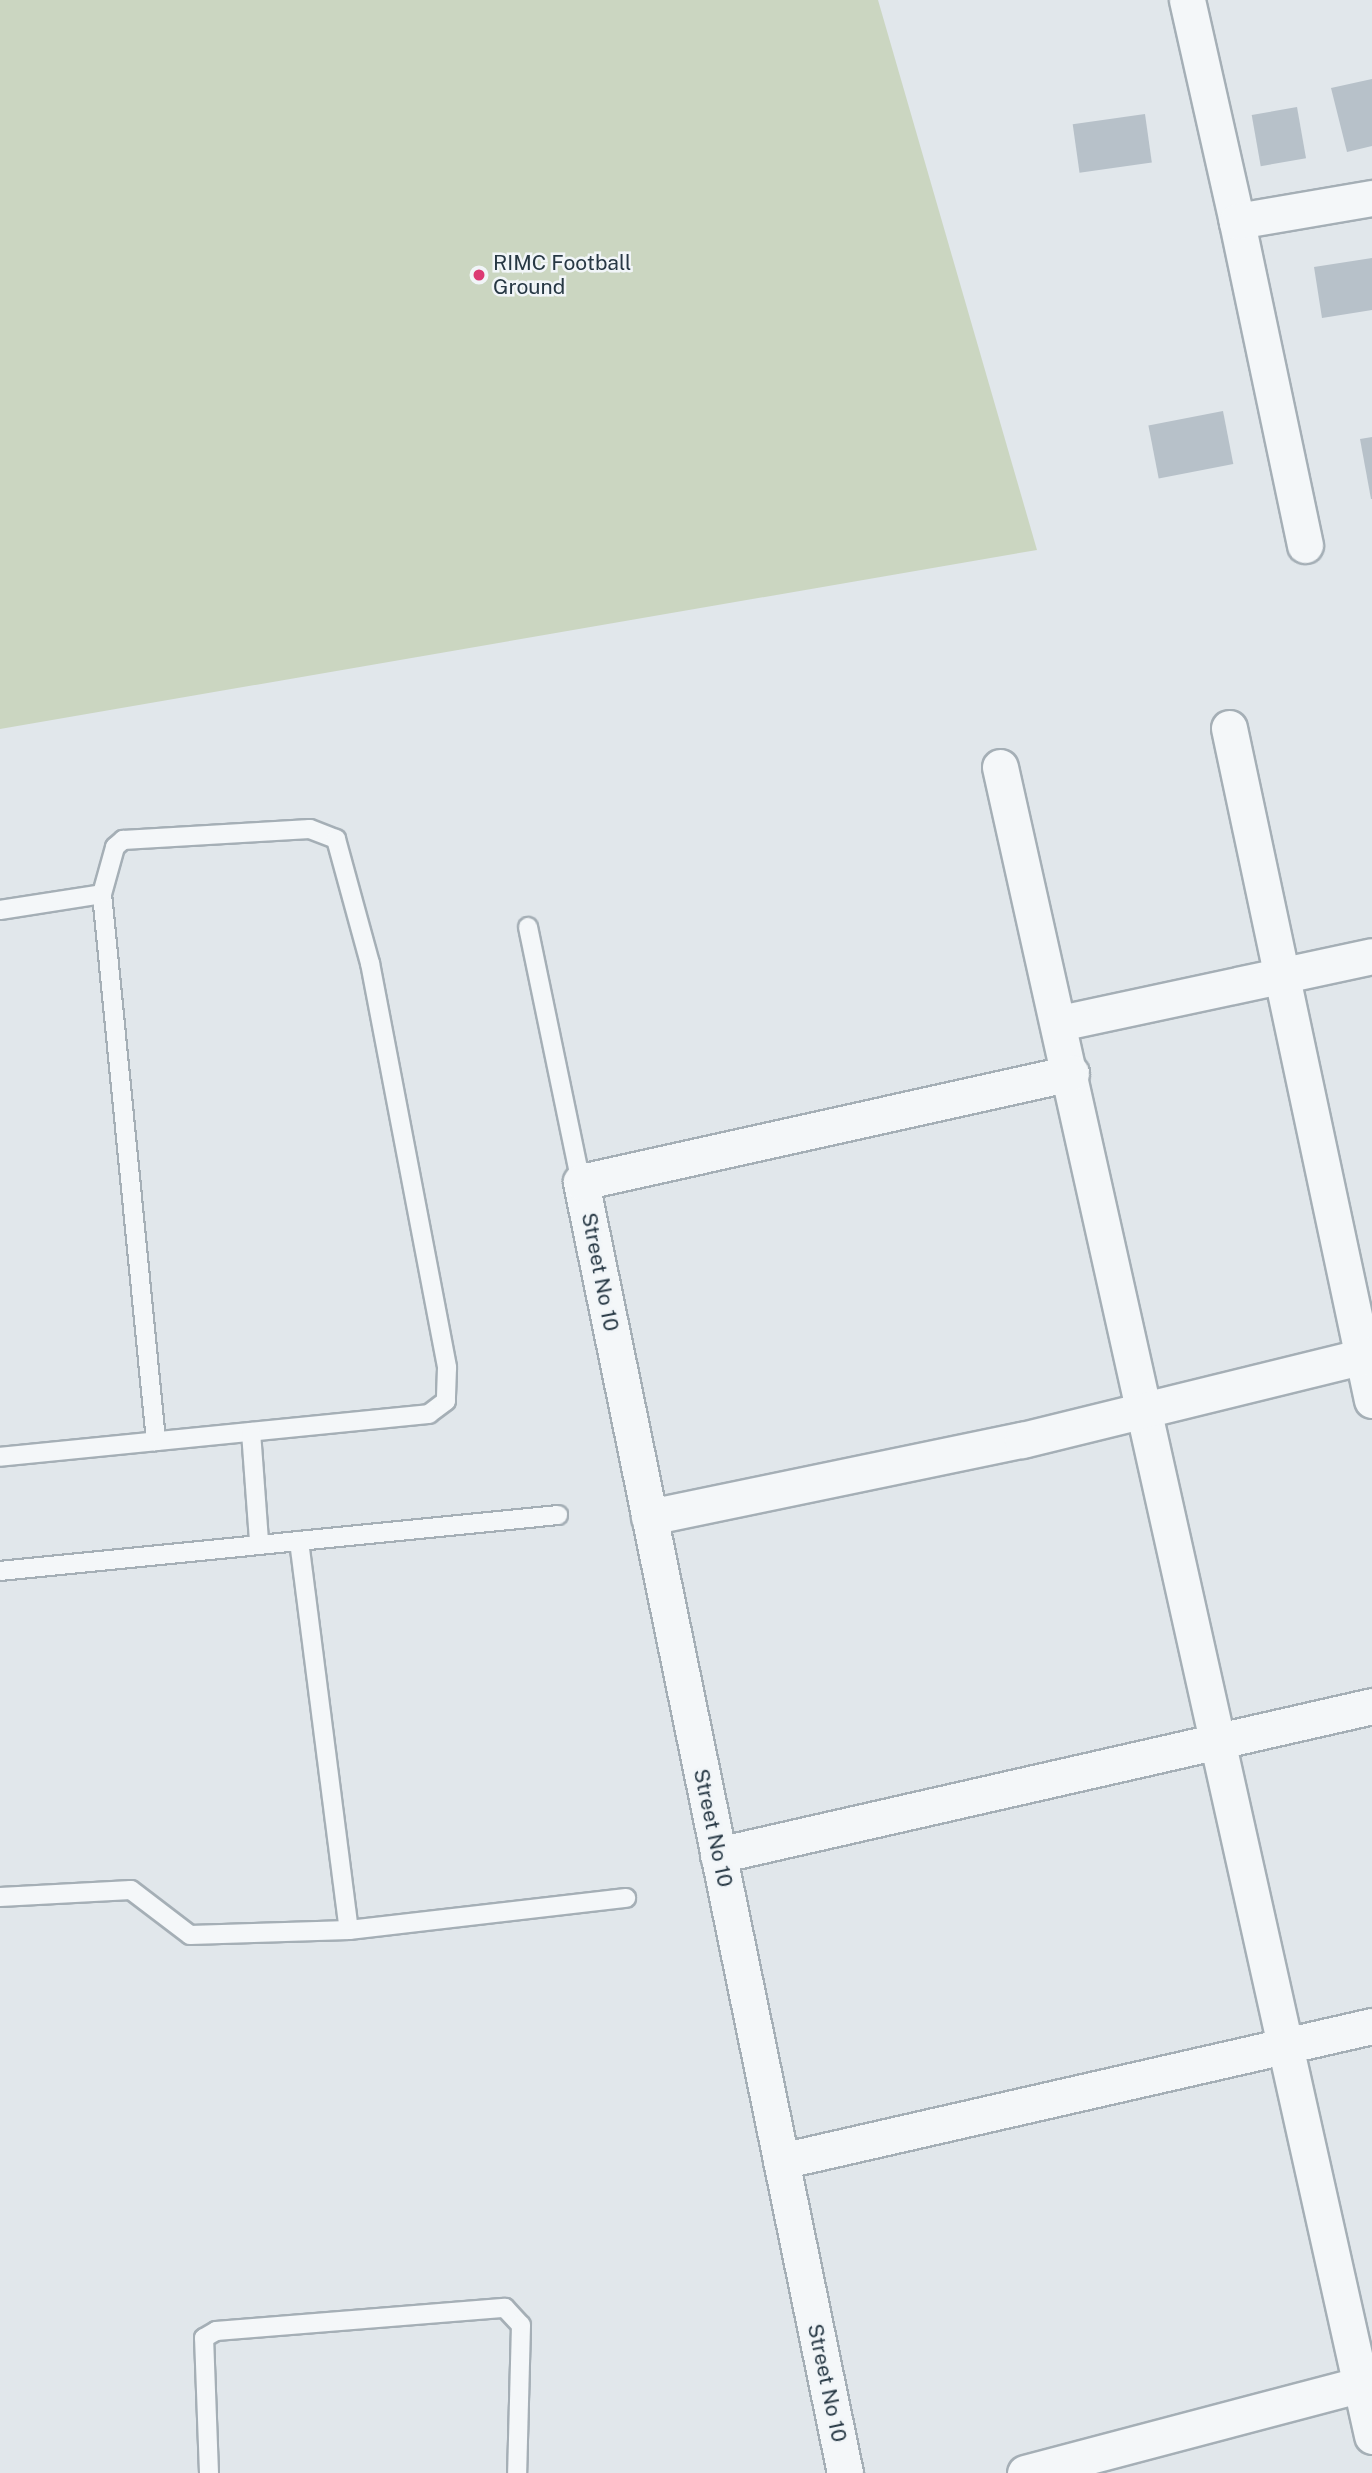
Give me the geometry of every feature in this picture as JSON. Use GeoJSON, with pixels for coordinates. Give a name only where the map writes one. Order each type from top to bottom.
{"type":"FeatureCollection","features":[{"type":"Feature","properties":{"kind":"street"},"geometry":{"type":"LineString","coordinates":[[1187,0],[1237,221],[1305,545]]}},
{"type":"Feature","properties":{"kind":"street"},"geometry":{"type":"LineString","coordinates":[[1237,221],[1372,198]]}},
{"type":"Feature","properties":{"kind":"street"},"geometry":{"type":"LineString","coordinates":[[1229,728],[1367,1355],[1372,1400]]}},
{"type":"Feature","properties":{"kind":"street"},"geometry":{"type":"LineString","coordinates":[[1000,767],[1060,1023],[1218,1743],[1367,2383],[1372,2436]]}},
{"type":"Feature","properties":{"kind":"street"},"geometry":{"type":"LineString","coordinates":[[1060,1023],[1372,956]]}},
{"type":"Feature","properties":{"kind":"street"},"geometry":{"type":"LineString","coordinates":[[581,1182],[1071,1073]]}},
{"type":"Feature","properties":{"kind":"street","name":"Street No 10"},"geometry":{"type":"LineString","coordinates":[[581,1182],[845,2473]]}},
{"type":"Feature","properties":{"kind":"street"},"geometry":{"type":"LineString","coordinates":[[649,1517],[1009,1443],[1144,1405],[1367,1355]]}},
{"type":"Feature","properties":{"kind":"street"},"geometry":{"type":"LineString","coordinates":[[719,1855],[1372,1706]]}},
{"type":"Feature","properties":{"kind":"street"},"geometry":{"type":"LineString","coordinates":[[781,2161],[1372,2026]]}},
{"type":"Feature","properties":{"kind":"street"},"geometry":{"type":"LineString","coordinates":[[1025,2473],[1367,2383]]}},
{"type":"Feature","properties":{"kind":"lane"},"geometry":{"type":"LineString","coordinates":[[0,1457],[429,1414],[446,1401],[447,1368],[405,1128],[343,858],[336,839],[310,829],[123,841],[115,847],[102,894],[156,1441]]}},
{"type":"Feature","properties":{"kind":"lane"},"geometry":{"type":"LineString","coordinates":[[0,911],[102,894]]}},
{"type":"Feature","properties":{"kind":"lane"},"geometry":{"type":"LineString","coordinates":[[528,927],[581,1182]]}},
{"type":"Feature","properties":{"kind":"lane"},"geometry":{"type":"LineString","coordinates":[[251,1432],[259,1542]]}},
{"type":"Feature","properties":{"kind":"lane"},"geometry":{"type":"LineString","coordinates":[[0,1572],[259,1542],[299,1541],[558,1515]]}},
{"type":"Feature","properties":{"kind":"lane"},"geometry":{"type":"LineString","coordinates":[[299,1541],[349,1930]]}},
{"type":"Feature","properties":{"kind":"lane"},"geometry":{"type":"LineString","coordinates":[[0,1897],[131,1890],[190,1935],[349,1930],[626,1898]]}},
{"type":"Feature","properties":{"kind":"lane"},"geometry":{"type":"LineString","coordinates":[[209,2473],[204,2338],[216,2331],[505,2308],[521,2325],[517,2473]]}},
{"type":"Feature","properties":{"kind":"green space","name":"RIMC Football Ground"},"geometry":{"type":"Polygon","coordinates":[[[0,0],[878,0],[1037,550],[0,729],[0,0]]]}},
{"type":"Feature","properties":{"kind":"building"},"geometry":{"type":"Polygon","coordinates":[[[1372,79],[1372,146],[1347,152],[1331,88],[1372,79]]]}},
{"type":"Feature","properties":{"kind":"building"},"geometry":{"type":"Polygon","coordinates":[[[1297,107],[1306,158],[1261,166],[1252,115],[1297,107]]]}},
{"type":"Feature","properties":{"kind":"building"},"geometry":{"type":"Polygon","coordinates":[[[1145,114],[1152,163],[1080,173],[1073,124],[1145,114]]]}},
{"type":"Feature","properties":{"kind":"building"},"geometry":{"type":"Polygon","coordinates":[[[1372,258],[1372,310],[1322,318],[1314,267],[1372,258]]]}},
{"type":"Feature","properties":{"kind":"building"},"geometry":{"type":"Polygon","coordinates":[[[1223,411],[1233,464],[1159,479],[1148,426],[1223,411]]]}},
{"type":"Feature","properties":{"kind":"building"},"geometry":{"type":"Polygon","coordinates":[[[1372,437],[1372,499],[1371,499],[1360,439],[1372,437]]]}},
{"type":"Feature","properties":{"kind":"place","name":"RIMC Football Ground"},"geometry":{"type":"Point","coordinates":[479,275]}}]}
